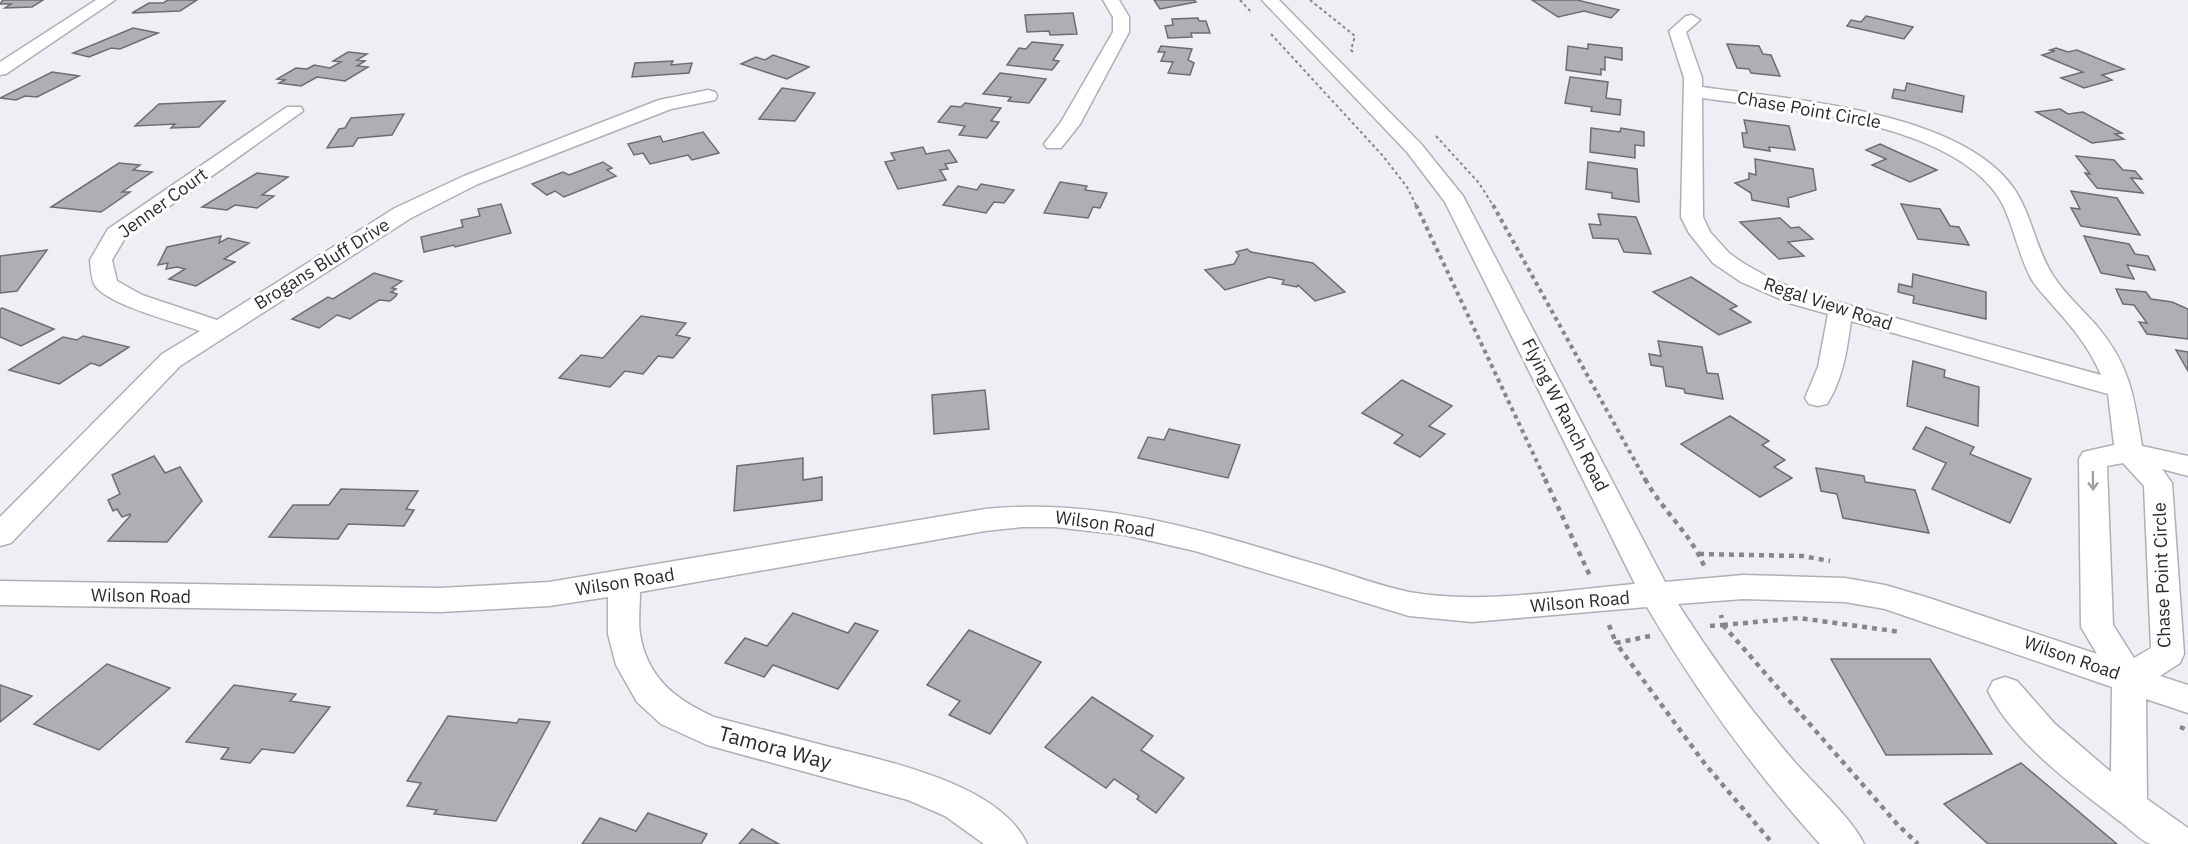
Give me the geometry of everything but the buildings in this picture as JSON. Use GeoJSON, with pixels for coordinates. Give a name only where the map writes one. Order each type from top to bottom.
{"type":"FeatureCollection","features":[{"type":"Feature","properties":{"kind":"street"},"geometry":{"type":"LineString","coordinates":[[0,70],[107,0]]}},
{"type":"Feature","properties":{"kind":"street"},"geometry":{"type":"LineString","coordinates":[[1054,144],[1070,124],[1121,32],[1121,17],[1111,0]]}},
{"type":"Feature","properties":{"kind":"street","name":"Flying W Ranch Road"},"geometry":{"type":"LineString","coordinates":[[1263,9],[1414,148],[1455,201],[1656,595],[1713,684],[1773,762],[1845,844]]}},
{"type":"Feature","properties":{"kind":"street","name":"Regal View Road"},"geometry":{"type":"LineString","coordinates":[[1692,20],[1677,31],[1693,78],[1692,217],[1698,232],[1724,261],[1747,276],[1778,291],[1841,311],[2121,389]]}},
{"type":"Feature","properties":{"kind":"street","name":"Chase Point Circle"},"geometry":{"type":"LineString","coordinates":[[1693,91],[1864,118],[1914,132],[1976,161],[1992,175],[2011,201],[2040,272],[2107,359],[2121,389],[2129,452],[2158,483],[2168,654],[2129,678]]}},
{"type":"Feature","properties":{"kind":"street","name":"Brogans Bluff Drive"},"geometry":{"type":"LineString","coordinates":[[0,535],[171,360],[403,213],[444,191],[666,105],[708,96]]}},
{"type":"Feature","properties":{"kind":"street","name":"Jenner Court"},"geometry":{"type":"LineString","coordinates":[[219,328],[134,300],[106,284],[101,260],[116,234],[294,111]]}},
{"type":"Feature","properties":{"kind":"street"},"geometry":{"type":"LineString","coordinates":[[1976,161],[2003,159]]}},
{"type":"Feature","properties":{"kind":"street"},"geometry":{"type":"LineString","coordinates":[[1818,398],[1831,367],[1841,311]]}},
{"type":"Feature","properties":{"kind":"street"},"geometry":{"type":"LineString","coordinates":[[2128,805],[2129,678],[2097,627],[2093,459],[2129,452],[2188,466]]}},
{"type":"Feature","properties":{"kind":"street","name":"Wilson Road"},"geometry":{"type":"LineString","coordinates":[[0,593],[440,600],[516,597],[624,583],[985,520],[1022,516],[1054,516],[1109,521],[1160,531],[1409,604],[1472,610],[1743,587],[1845,590],[1885,597],[1929,610],[2129,678],[2183,713]]}},
{"type":"Feature","properties":{"kind":"street","name":"Tamora Way"},"geometry":{"type":"LineString","coordinates":[[624,583],[624,634],[633,665],[649,692],[674,714],[707,730],[914,785],[958,804],[995,829],[1008,844]]}},
{"type":"Feature","properties":{"kind":"street"},"geometry":{"type":"LineString","coordinates":[[2005,691],[2023,716],[2064,754],[2179,844]]}},
{"type":"Feature","properties":{"kind":"path"},"geometry":{"type":"LineString","coordinates":[[1240,0],[1263,9]]}},
{"type":"Feature","properties":{"kind":"path"},"geometry":{"type":"LineString","coordinates":[[1264,26],[1383,156],[1407,187],[1575,541],[1616,644]]}},
{"type":"Feature","properties":{"kind":"path"},"geometry":{"type":"LineString","coordinates":[[1910,633],[1799,618],[1723,625],[1898,825],[1918,844]]}},
{"type":"Feature","properties":{"kind":"path"},"geometry":{"type":"LineString","coordinates":[[2183,713],[2188,730]]}}]}
